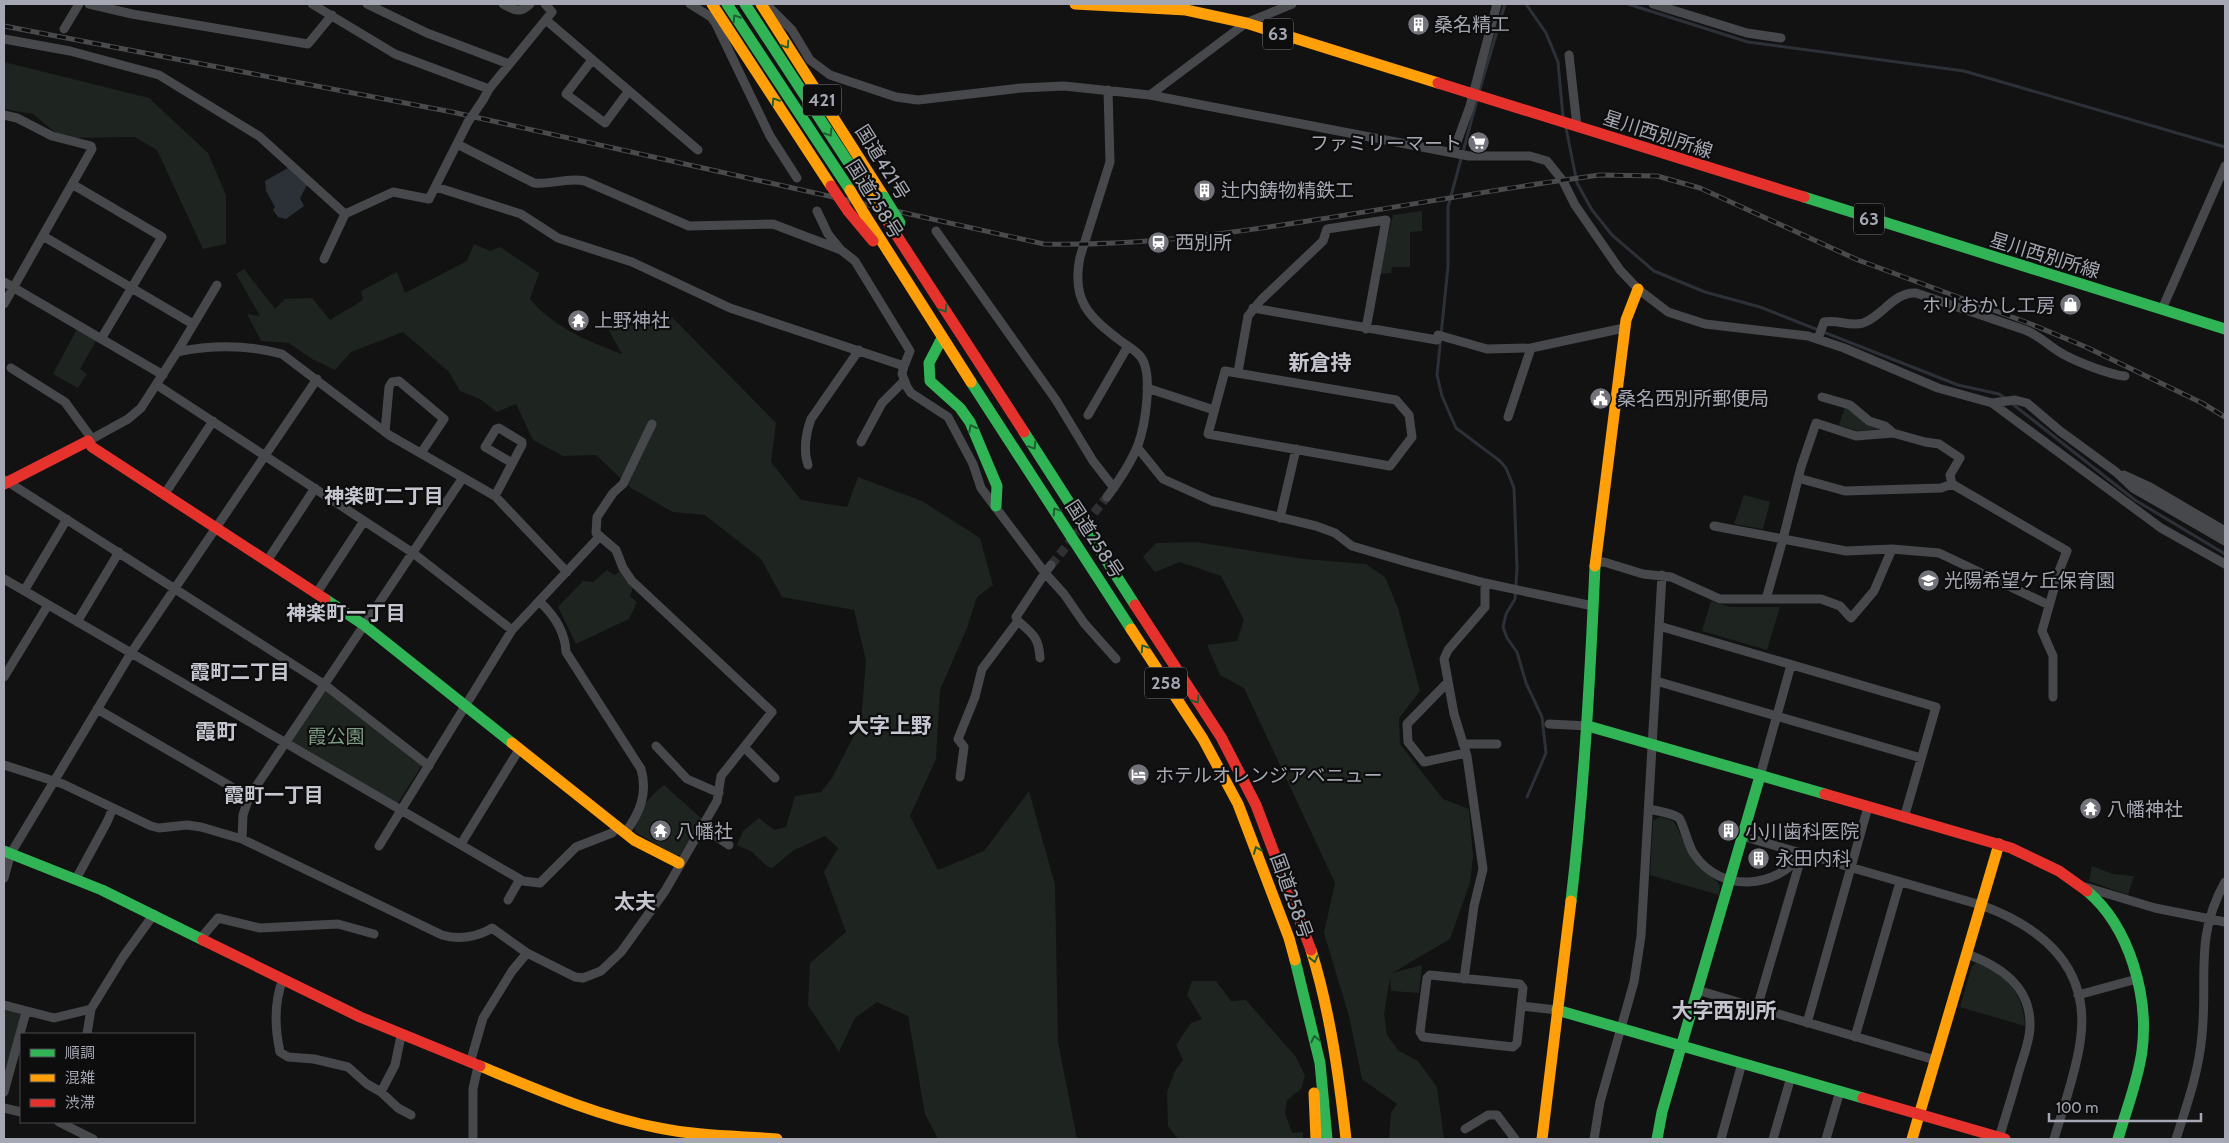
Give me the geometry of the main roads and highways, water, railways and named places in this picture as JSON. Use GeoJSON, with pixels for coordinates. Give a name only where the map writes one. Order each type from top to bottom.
{"type":"FeatureCollection","features":[{"type":"Feature","properties":{"kind":"main road","name":"421"},"geometry":{"type":"LineString","coordinates":[[712,4],[848,211],[900,272]]}},
{"type":"Feature","properties":{"kind":"main road","name":"国道258号"},"geometry":{"type":"LineString","coordinates":[[727,4],[850,190],[942,338],[1203,739],[1238,804],[1289,938],[1320,1062],[1327,1139]]}},
{"type":"Feature","properties":{"kind":"main road","name":"国道258号"},"geometry":{"type":"LineString","coordinates":[[745,4],[918,268],[1220,737],[1256,804],[1312,952],[1341,1092],[1346,1139]]}},
{"type":"Feature","properties":{"kind":"main road","name":"国道421号"},"geometry":{"type":"LineString","coordinates":[[761,4],[900,223],[909,241],[918,268]]}},
{"type":"Feature","properties":{"kind":"main road","name":"星川西別所線"},"geometry":{"type":"LineString","coordinates":[[1075,4],[1186,10],[1246,23],[2225,330]]}},
{"type":"Feature","properties":{"kind":"main road"},"geometry":{"type":"LineString","coordinates":[[1542,1139],[1580,826],[1588,726],[1595,562],[1623,353],[1624,328],[1631,301],[1638,289]]}},
{"type":"Feature","properties":{"kind":"main road"},"geometry":{"type":"LineString","coordinates":[[942,338],[930,364],[930,381],[960,408],[970,422],[997,486],[996,506]]}},
{"type":"Feature","properties":{"kind":"main road"},"geometry":{"type":"LineString","coordinates":[[5,482],[90,440],[92,447],[364,625],[622,830],[645,847],[679,863]]}},
{"type":"Feature","properties":{"kind":"main road"},"geometry":{"type":"LineString","coordinates":[[1588,726],[1999,844],[2038,859],[2093,895],[2115,927],[2127,951],[2137,979],[2143,1012],[2142,1051],[2118,1139]]}},
{"type":"Feature","properties":{"kind":"main road"},"geometry":{"type":"LineString","coordinates":[[1657,1139],[1662,1112],[1760,776]]}},
{"type":"Feature","properties":{"kind":"main road"},"geometry":{"type":"LineString","coordinates":[[1912,1139],[1999,844]]}},
{"type":"Feature","properties":{"kind":"main road"},"geometry":{"type":"LineString","coordinates":[[8,852],[76,879],[154,914],[401,1036],[602,1113],[659,1128],[702,1134],[777,1139]]}},
{"type":"Feature","properties":{"kind":"main road"},"geometry":{"type":"LineString","coordinates":[[1557,1010],[2002,1138]]}},
{"type":"Feature","properties":{"kind":"main road"},"geometry":{"type":"LineString","coordinates":[[1316,1139],[1313,1094],[1320,1062]]}},
{"type":"Feature","properties":{"kind":"main road"},"geometry":{"type":"LineString","coordinates":[[1341,1092],[1353,1120],[1355,1139]]}},
{"type":"Feature","properties":{"kind":"waterway"},"geometry":{"type":"LineString","coordinates":[[1479,92],[1505,4]]}},
{"type":"Feature","properties":{"kind":"waterway"},"geometry":{"type":"LineString","coordinates":[[1526,4],[1546,33],[1558,62],[1563,117]]}},
{"type":"Feature","properties":{"kind":"waterway"},"geometry":{"type":"LineString","coordinates":[[1628,4],[1748,42],[1964,71],[2225,147]]}},
{"type":"Feature","properties":{"kind":"waterway"},"geometry":{"type":"LineString","coordinates":[[1477,100],[1448,207],[1448,266],[1437,375],[1442,396],[1456,428],[1500,461],[1506,468],[1514,488],[1517,568],[1515,599],[1506,614],[1503,627],[1507,638],[1517,652],[1526,683],[1542,717],[1546,753],[1527,797]]}},
{"type":"Feature","properties":{"kind":"waterway"},"geometry":{"type":"LineString","coordinates":[[1566,128],[1577,183],[1592,210],[1612,235],[1654,271],[1705,292],[1760,307],[1958,385],[1999,394],[2005,398]]}},
{"type":"Feature","properties":{"kind":"waterway"},"geometry":{"type":"LineString","coordinates":[[2010,402],[2135,500],[2225,554]]}},
{"type":"Feature","properties":{"kind":"tunnel"},"geometry":{"type":"LineString","coordinates":[[1051,565],[1107,497]]}},
{"type":"Feature","properties":{"kind":"railway"},"geometry":{"type":"LineString","coordinates":[[4,26],[452,112],[1044,244],[1110,243],[1209,235],[1600,175],[1657,176],[1700,188],[1858,260],[2031,324],[2086,347],[2202,403],[2225,417]]}},
{"type":"Feature","properties":{"kind":"place","name":"桑名精工"},"geometry":{"type":"Point","coordinates":[1418,24]}},
{"type":"Feature","properties":{"kind":"place","name":"ファミリーマート"},"geometry":{"type":"Point","coordinates":[1478,143]}},
{"type":"Feature","properties":{"kind":"place","name":"辻内鋳物精鉄工"},"geometry":{"type":"Point","coordinates":[1205,190]}},
{"type":"Feature","properties":{"kind":"place","name":"西別所"},"geometry":{"type":"Point","coordinates":[1159,242]}},
{"type":"Feature","properties":{"kind":"place","name":"ホリおかし工房"},"geometry":{"type":"Point","coordinates":[2071,305]}},
{"type":"Feature","properties":{"kind":"place","name":"上野神社"},"geometry":{"type":"Point","coordinates":[578,320]}},
{"type":"Feature","properties":{"kind":"place","name":"桑名西別所郵便局"},"geometry":{"type":"Point","coordinates":[1601,398]}},
{"type":"Feature","properties":{"kind":"place","name":"光陽希望ケ丘保育園"},"geometry":{"type":"Point","coordinates":[1928,580]}},
{"type":"Feature","properties":{"kind":"place","name":"ホテルオレンジアベニュー"},"geometry":{"type":"Point","coordinates":[1139,775]}},
{"type":"Feature","properties":{"kind":"place","name":"八幡神社"},"geometry":{"type":"Point","coordinates":[2091,809]}},
{"type":"Feature","properties":{"kind":"place","name":"八幡社"},"geometry":{"type":"Point","coordinates":[660,831]}},
{"type":"Feature","properties":{"kind":"place","name":"小川歯科医院"},"geometry":{"type":"Point","coordinates":[1729,831]}},
{"type":"Feature","properties":{"kind":"place","name":"永田内科"},"geometry":{"type":"Point","coordinates":[1759,858]}},
{"type":"Feature","properties":{"kind":"district","name":"新倉持"},"geometry":{"type":"Point","coordinates":[1320,363]}},
{"type":"Feature","properties":{"kind":"district","name":"神楽町二丁目"},"geometry":{"type":"Point","coordinates":[384,496]}},
{"type":"Feature","properties":{"kind":"district","name":"神楽町一丁目"},"geometry":{"type":"Point","coordinates":[346,613]}},
{"type":"Feature","properties":{"kind":"district","name":"霞町二丁目"},"geometry":{"type":"Point","coordinates":[240,672]}},
{"type":"Feature","properties":{"kind":"district","name":"大字上野"},"geometry":{"type":"Point","coordinates":[890,726]}},
{"type":"Feature","properties":{"kind":"district","name":"霞町"},"geometry":{"type":"Point","coordinates":[216,732]}},
{"type":"Feature","properties":{"kind":"district","name":"霞町一丁目"},"geometry":{"type":"Point","coordinates":[274,795]}},
{"type":"Feature","properties":{"kind":"district","name":"太夫"},"geometry":{"type":"Point","coordinates":[635,902]}},
{"type":"Feature","properties":{"kind":"district","name":"大字西別所"},"geometry":{"type":"Point","coordinates":[1724,1011]}},
{"type":"Feature","properties":{"kind":"park label","name":"霞公園"},"geometry":{"type":"Point","coordinates":[336,736]}}]}
